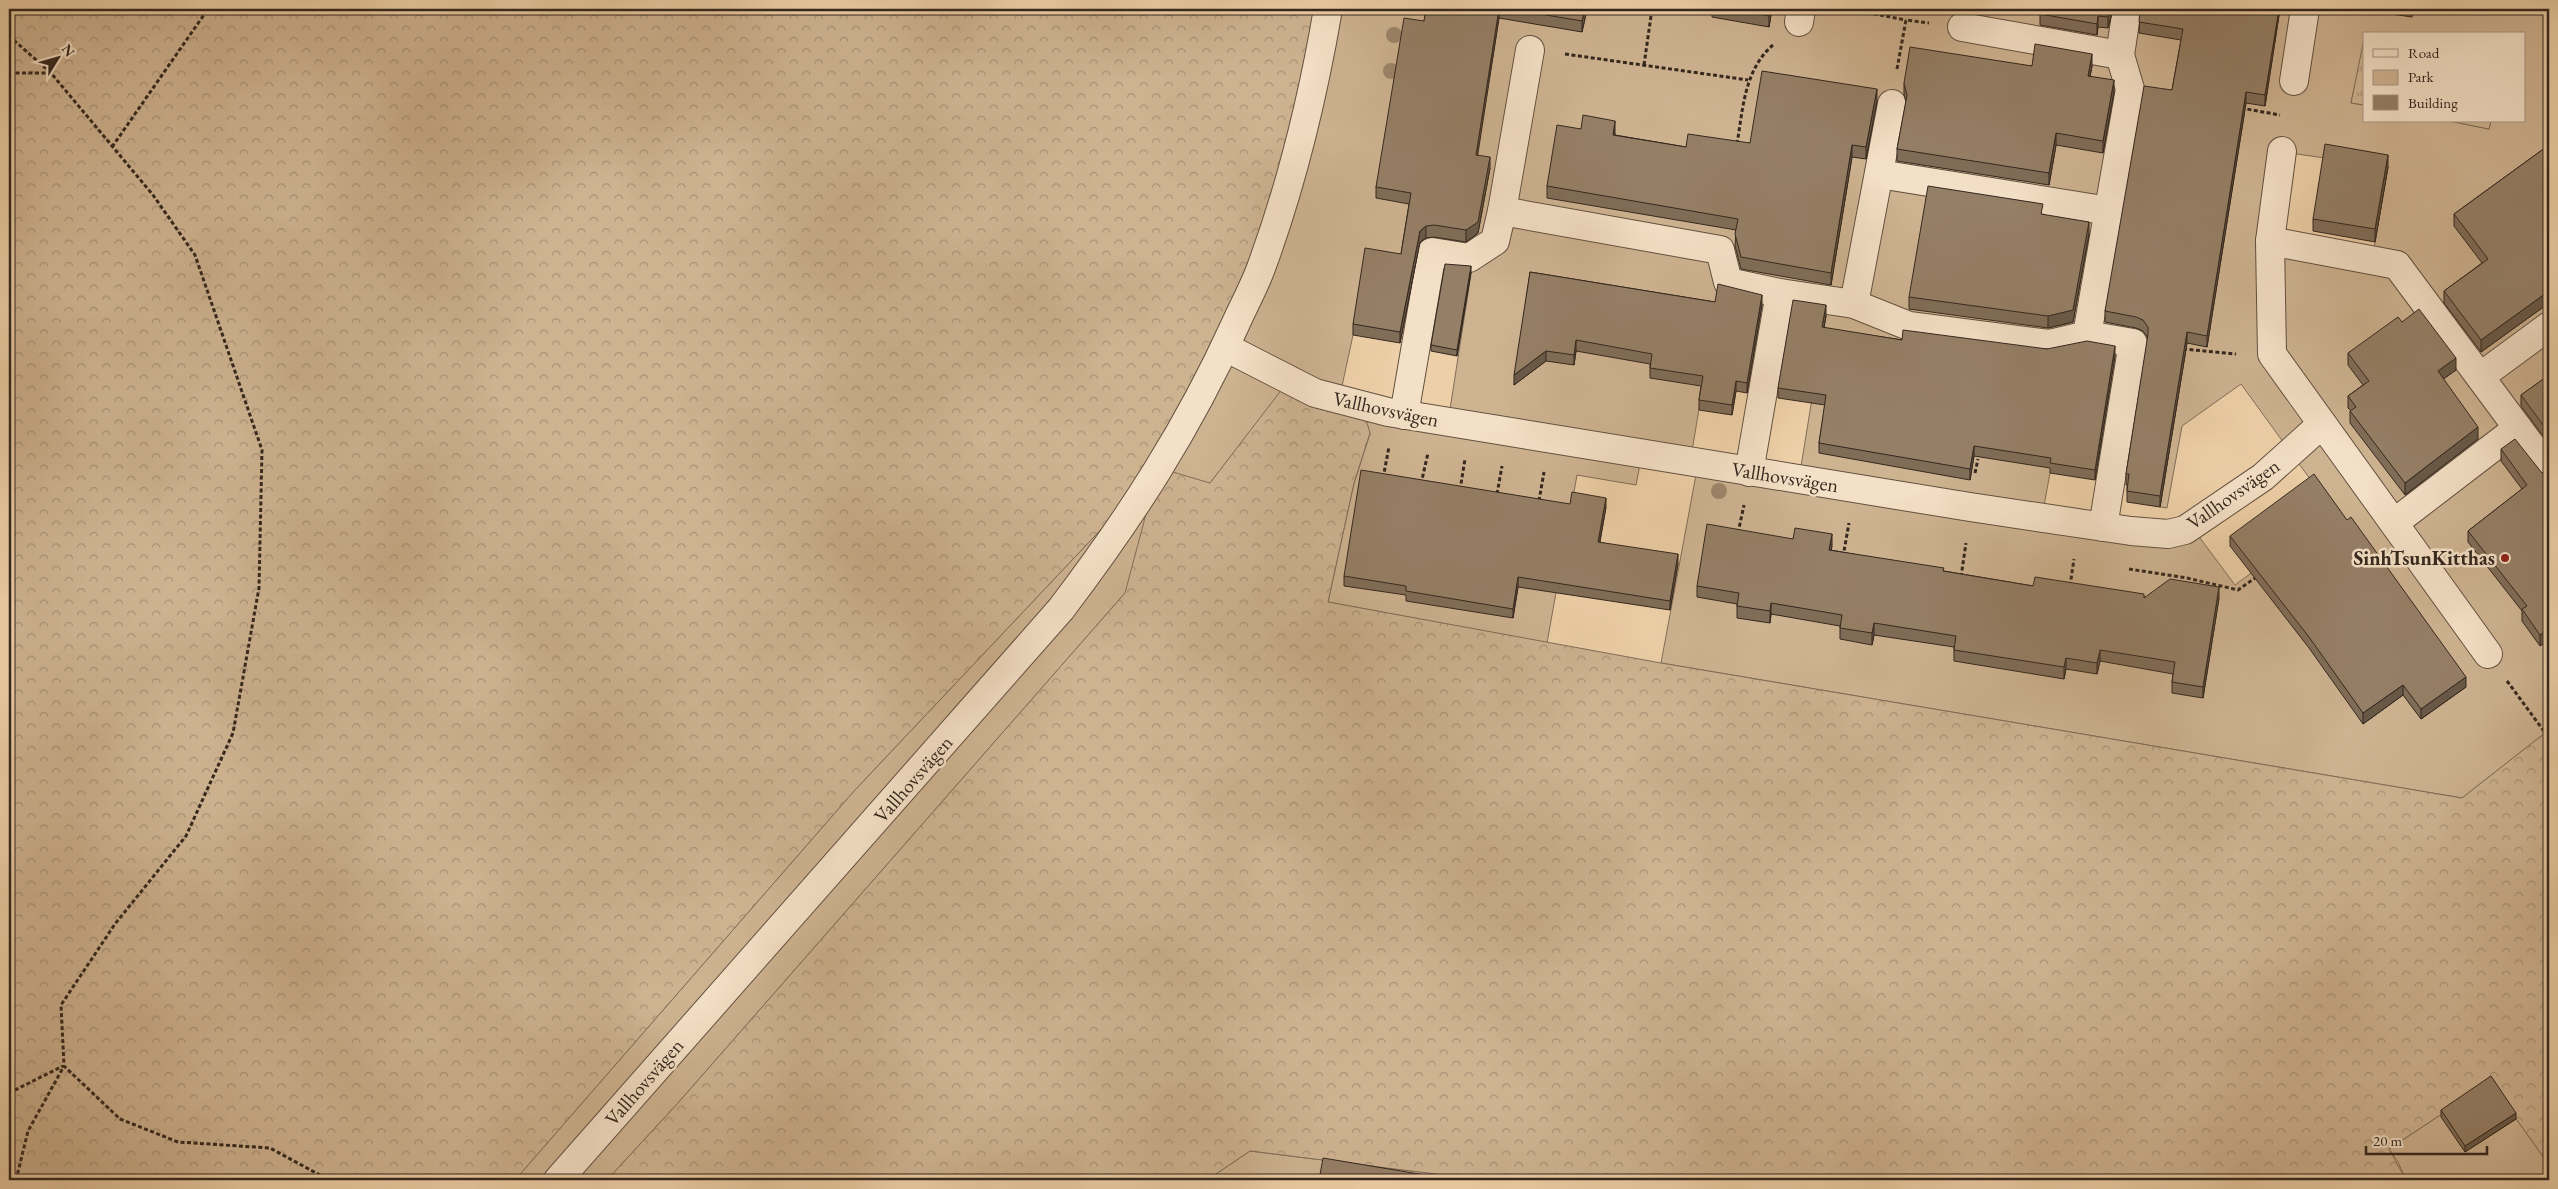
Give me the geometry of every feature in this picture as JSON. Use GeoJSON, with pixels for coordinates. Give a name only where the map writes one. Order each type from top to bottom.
{"type":"FeatureCollection","features":[{"type":"Feature","properties":{"kind":"street","name":"Vallhovsvägen"},"geometry":{"type":"LineString","coordinates":[[558,1180],[1061,609],[1115,537],[1145,492],[1202,397],[1260,270],[1289,184],[1309,108],[1328,9]]}},
{"type":"Feature","properties":{"kind":"street"},"geometry":{"type":"LineString","coordinates":[[2087,335],[2130,89],[2120,55],[2126,9]]}},
{"type":"Feature","properties":{"kind":"street"},"geometry":{"type":"LineString","coordinates":[[2294,81],[2305,9]]}},
{"type":"Feature","properties":{"kind":"street"},"geometry":{"type":"LineString","coordinates":[[1962,27],[2120,55]]}},
{"type":"Feature","properties":{"kind":"street"},"geometry":{"type":"LineString","coordinates":[[1398,427],[1432,252],[1469,258],[1495,241],[1530,50]]}},
{"type":"Feature","properties":{"kind":"street"},"geometry":{"type":"LineString","coordinates":[[1854,304],[1892,104]]}},
{"type":"Feature","properties":{"kind":"street"},"geometry":{"type":"LineString","coordinates":[[2282,151],[2270,240],[2272,354],[2488,654]]}},
{"type":"Feature","properties":{"kind":"street"},"geometry":{"type":"LineString","coordinates":[[1879,174],[2109,210]]}},
{"type":"Feature","properties":{"kind":"street"},"geometry":{"type":"LineString","coordinates":[[1502,211],[1720,250],[1728,282],[1780,293],[1854,304],[1909,326],[2049,344],[2087,335],[2133,343],[2103,527]]}},
{"type":"Feature","properties":{"kind":"street"},"geometry":{"type":"LineString","coordinates":[[2270,240],[2397,265],[2549,470]]}},
{"type":"Feature","properties":{"kind":"street"},"geometry":{"type":"LineString","coordinates":[[1749,472],[1780,293]]}},
{"type":"Feature","properties":{"kind":"street"},"geometry":{"type":"LineString","coordinates":[[2481,376],[2549,326]]}},
{"type":"Feature","properties":{"kind":"street","name":"Vallhovsvägen"},"geometry":{"type":"LineString","coordinates":[[1226,346],[1315,393],[1398,427],[1749,472],[2103,527],[2168,534],[2185,530],[2263,478],[2322,424]]}},
{"type":"Feature","properties":{"kind":"street"},"geometry":{"type":"LineString","coordinates":[[2394,523],[2518,428]]}},
{"type":"Feature","properties":{"kind":"path"},"geometry":{"type":"LineString","coordinates":[[112,146],[208,9]]}},
{"type":"Feature","properties":{"kind":"path"},"geometry":{"type":"LineString","coordinates":[[1644,65],[1652,9]]}},
{"type":"Feature","properties":{"kind":"path"},"geometry":{"type":"LineString","coordinates":[[1848,9],[1906,20],[1962,27]]}},
{"type":"Feature","properties":{"kind":"path"},"geometry":{"type":"LineString","coordinates":[[1737,146],[1748,80],[1766,51],[1800,16]]}},
{"type":"Feature","properties":{"kind":"path"},"geometry":{"type":"LineString","coordinates":[[1892,104],[1906,20]]}},
{"type":"Feature","properties":{"kind":"path"},"geometry":{"type":"LineString","coordinates":[[9,36],[51,73],[153,195],[195,255],[262,450],[259,588],[233,733],[186,836],[115,924],[61,1005],[64,1066],[28,1131],[16,1180]]}},
{"type":"Feature","properties":{"kind":"path"},"geometry":{"type":"LineString","coordinates":[[1530,50],[1748,80]]}},
{"type":"Feature","properties":{"kind":"path"},"geometry":{"type":"LineString","coordinates":[[9,73],[51,73]]}},
{"type":"Feature","properties":{"kind":"path"},"geometry":{"type":"LineString","coordinates":[[2234,107],[2288,116]]}},
{"type":"Feature","properties":{"kind":"path"},"geometry":{"type":"LineString","coordinates":[[2133,343],[2230,354],[2272,354]]}},
{"type":"Feature","properties":{"kind":"path"},"geometry":{"type":"LineString","coordinates":[[1382,483],[1398,427]]}},
{"type":"Feature","properties":{"kind":"path"},"geometry":{"type":"LineString","coordinates":[[1420,489],[1429,445]]}},
{"type":"Feature","properties":{"kind":"path"},"geometry":{"type":"LineString","coordinates":[[1459,496],[1466,453]]}},
{"type":"Feature","properties":{"kind":"path"},"geometry":{"type":"LineString","coordinates":[[1496,502],[1503,460]]}},
{"type":"Feature","properties":{"kind":"path"},"geometry":{"type":"LineString","coordinates":[[1537,509],[1544,469]]}},
{"type":"Feature","properties":{"kind":"path"},"geometry":{"type":"LineString","coordinates":[[1738,537],[1744,504]]}},
{"type":"Feature","properties":{"kind":"path"},"geometry":{"type":"LineString","coordinates":[[1842,559],[1849,523]]}},
{"type":"Feature","properties":{"kind":"path"},"geometry":{"type":"LineString","coordinates":[[1960,580],[1966,543]]}},
{"type":"Feature","properties":{"kind":"path"},"geometry":{"type":"LineString","coordinates":[[2069,591],[2074,559]]}},
{"type":"Feature","properties":{"kind":"path"},"geometry":{"type":"LineString","coordinates":[[2186,585],[2187,578]]}},
{"type":"Feature","properties":{"kind":"path"},"geometry":{"type":"LineString","coordinates":[[2488,654],[2549,738]]}},
{"type":"Feature","properties":{"kind":"path"},"geometry":{"type":"LineString","coordinates":[[9,1093],[64,1066]]}},
{"type":"Feature","properties":{"kind":"path"},"geometry":{"type":"LineString","coordinates":[[64,1066],[120,1119],[178,1142],[270,1148],[329,1180]]}},
{"type":"Feature","properties":{"kind":"path"},"geometry":{"type":"LineString","coordinates":[[2490,1180],[2497,1175]]}},
{"type":"Feature","properties":{"kind":"green space"},"geometry":{"type":"Polygon","coordinates":[[[9,9],[1328,9],[1289,184],[1159,468],[1210,483],[1289,380],[1362,406],[1370,433],[1354,483],[1328,602],[1661,663],[2462,798],[2545,733],[2549,739],[2549,1165],[2490,1082],[2389,1149],[2406,1180],[1484,1180],[1250,1151],[1207,1180],[607,1180],[678,1103],[1125,593],[1158,469],[854,791],[515,1180],[9,1180],[9,9]]]}},
{"type":"Feature","properties":{"kind":"green space"},"geometry":{"type":"Polygon","coordinates":[[[1328,9],[2549,9],[2549,738],[2545,733],[2462,798],[1661,663],[1698,464],[1799,479],[1826,312],[1719,289],[1690,463],[1642,454],[1636,485],[1577,475],[1547,643],[1328,602],[1354,483],[1370,434],[1362,406],[1448,422],[1472,268],[1469,258],[1429,270],[1365,259],[1353,335],[1339,400],[1289,381],[1125,593],[678,1103],[607,1180],[515,1180],[854,791],[1159,468],[1328,9]],[[1494,49],[1406,233],[1463,242],[1494,49]],[[2283,152],[2270,240],[2372,260],[2388,167],[2283,152]],[[2087,335],[2050,473],[2042,517],[2191,526],[2235,585],[2334,512],[2241,384],[2182,426],[2167,508],[2160,507],[2186,349],[2087,335]]]}},
{"type":"Feature","properties":{"kind":"green space"},"geometry":{"type":"Polygon","coordinates":[[[2363,44],[2363,105],[2351,103],[2363,44]]]}},
{"type":"Feature","properties":{"kind":"green space"},"geometry":{"type":"Polygon","coordinates":[[[2454,122],[2491,122],[2489,129],[2454,122]]]}},
{"type":"Feature","properties":{"kind":"green space"},"geometry":{"type":"Polygon","coordinates":[[[2490,1082],[2549,1165],[2549,1180],[2406,1180],[2398,1162],[2389,1149],[2490,1082]]]}},
{"type":"Feature","properties":{"kind":"green space"},"geometry":{"type":"Polygon","coordinates":[[[1250,1151],[1484,1180],[1207,1180],[1250,1151]]]}},
{"type":"Feature","properties":{"kind":"building"},"geometry":{"type":"Polygon","coordinates":[[[1426,9],[1499,9],[1476,155],[1490,157],[1478,222],[1466,230],[1434,225],[1426,226],[1420,231],[1400,332],[1353,324],[1365,248],[1401,254],[1411,193],[1376,187],[1404,18],[1424,21],[1426,9]]]}},
{"type":"Feature","properties":{"kind":"building"},"geometry":{"type":"Polygon","coordinates":[[[1510,9],[1585,9],[1582,21],[1510,9]]]}},
{"type":"Feature","properties":{"kind":"building"},"geometry":{"type":"Polygon","coordinates":[[[1730,9],[1770,9],[1769,16],[1730,9]]]}},
{"type":"Feature","properties":{"kind":"building"},"geometry":{"type":"Polygon","coordinates":[[[2041,9],[2110,9],[2108,17],[2098,16],[2097,24],[2040,14],[2041,9]]]}},
{"type":"Feature","properties":{"kind":"building"},"geometry":{"type":"Polygon","coordinates":[[[2140,9],[2279,9],[2265,95],[2246,92],[2207,336],[2187,332],[2160,496],[2127,491],[2129,474],[2126,474],[2148,327],[2143,320],[2136,317],[2105,311],[2144,86],[2172,90],[2183,29],[2139,22],[2140,9]]]}},
{"type":"Feature","properties":{"kind":"building"},"geometry":{"type":"Polygon","coordinates":[[[2035,44],[2092,54],[2088,76],[2114,80],[2103,141],[2056,133],[2049,173],[1897,149],[1907,95],[1904,83],[1910,47],[2032,66],[2035,44]]]}},
{"type":"Feature","properties":{"kind":"building"},"geometry":{"type":"Polygon","coordinates":[[[1762,71],[1877,89],[1866,147],[1852,145],[1831,273],[1741,257],[1735,234],[1738,219],[1547,186],[1557,125],[1581,129],[1583,115],[1615,121],[1613,135],[1686,147],[1688,134],[1750,143],[1762,71]]]}},
{"type":"Feature","properties":{"kind":"building"},"geometry":{"type":"Polygon","coordinates":[[[2325,144],[2388,155],[2375,229],[2313,219],[2325,144]]]}},
{"type":"Feature","properties":{"kind":"building"},"geometry":{"type":"Polygon","coordinates":[[[2549,145],[2549,291],[2481,340],[2444,291],[2488,259],[2454,214],[2549,145]]]}},
{"type":"Feature","properties":{"kind":"building"},"geometry":{"type":"Polygon","coordinates":[[[1928,186],[2043,204],[2041,214],[2089,222],[2073,310],[2048,316],[1909,297],[1928,186]]]}},
{"type":"Feature","properties":{"kind":"building"},"geometry":{"type":"Polygon","coordinates":[[[1445,264],[1471,266],[1457,350],[1431,345],[1445,264]]]}},
{"type":"Feature","properties":{"kind":"building"},"geometry":{"type":"Polygon","coordinates":[[[1530,272],[1715,302],[1718,284],[1762,295],[1747,383],[1736,381],[1732,405],[1699,400],[1703,376],[1650,368],[1652,354],[1576,340],[1574,355],[1546,351],[1514,375],[1530,272]]]}},
{"type":"Feature","properties":{"kind":"building"},"geometry":{"type":"Polygon","coordinates":[[[1793,300],[1826,305],[1822,327],[1902,340],[1903,330],[2047,349],[2087,341],[2115,346],[2095,470],[2050,463],[2051,458],[1974,446],[1970,469],[1819,443],[1826,395],[1778,388],[1793,300]]]}},
{"type":"Feature","properties":{"kind":"building"},"geometry":{"type":"Polygon","coordinates":[[[2419,309],[2456,358],[2438,371],[2478,427],[2405,483],[2350,411],[2356,407],[2348,396],[2369,381],[2348,353],[2398,317],[2402,322],[2419,309]]]}},
{"type":"Feature","properties":{"kind":"building"},"geometry":{"type":"Polygon","coordinates":[[[2549,375],[2549,433],[2521,395],[2549,375]]]}},
{"type":"Feature","properties":{"kind":"building"},"geometry":{"type":"Polygon","coordinates":[[[2515,439],[2542,473],[2549,474],[2549,638],[2544,632],[2540,635],[2522,609],[2527,606],[2468,531],[2527,485],[2501,449],[2515,439]]]}},
{"type":"Feature","properties":{"kind":"building"},"geometry":{"type":"Polygon","coordinates":[[[1361,470],[1570,504],[1572,492],[1606,498],[1598,542],[1678,554],[1670,601],[1518,577],[1513,609],[1406,591],[1406,586],[1344,576],[1361,470]]]}},
{"type":"Feature","properties":{"kind":"building"},"geometry":{"type":"Polygon","coordinates":[[[2314,474],[2347,520],[2351,517],[2466,677],[2421,709],[2403,685],[2363,713],[2309,637],[2230,536],[2314,474]]]}},
{"type":"Feature","properties":{"kind":"building"},"geometry":{"type":"Polygon","coordinates":[[[1707,524],[1793,539],[1795,528],[1832,534],[1829,550],[1944,568],[1943,571],[2033,586],[2035,577],[2144,594],[2144,598],[2170,579],[2219,587],[2203,687],[2172,682],[2175,662],[2100,650],[2097,663],[2066,658],[2064,667],[1954,650],[1956,636],[1874,623],[1872,633],[1840,628],[1842,615],[1771,603],[1770,611],[1737,606],[1739,593],[1697,586],[1707,524]]]}},
{"type":"Feature","properties":{"kind":"building"},"geometry":{"type":"Polygon","coordinates":[[[2491,1076],[2516,1113],[2465,1146],[2441,1110],[2491,1076]]]}},
{"type":"Feature","properties":{"kind":"building"},"geometry":{"type":"Polygon","coordinates":[[[1323,1158],[1425,1175],[1424,1180],[1319,1180],[1323,1158]]]}},
{"type":"Feature","properties":{"kind":"place","name":"SinhTsunKitthas"},"geometry":{"type":"Point","coordinates":[2505,558]}}]}
